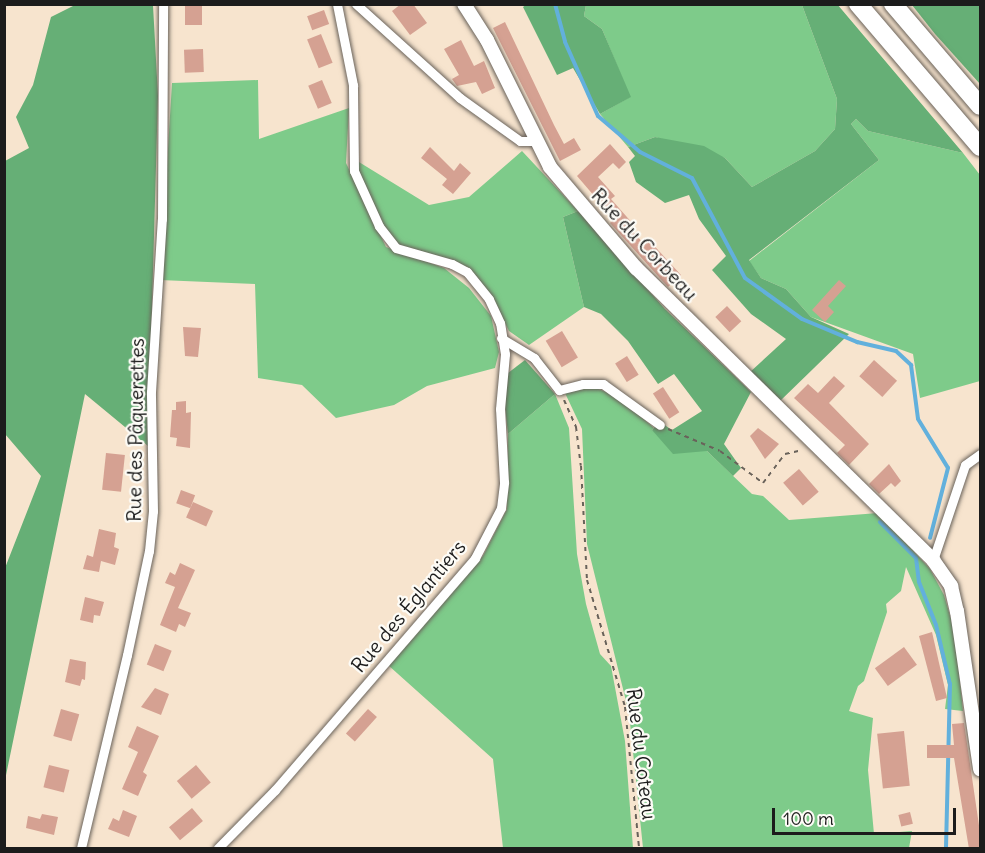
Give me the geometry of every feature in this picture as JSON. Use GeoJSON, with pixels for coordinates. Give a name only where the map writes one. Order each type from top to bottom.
{"type":"FeatureCollection","features":[{"type":"Feature","properties":{"kind":"highway"},"geometry":{"type":"LineString","coordinates":[[858,4],[981,147]]}},
{"type":"Feature","properties":{"kind":"highway"},"geometry":{"type":"LineString","coordinates":[[893,4],[981,106]]}},
{"type":"Feature","properties":{"kind":"street","name":"Rue des Pâquerettes"},"geometry":{"type":"LineString","coordinates":[[81,849],[128,655],[152,521],[151,392],[162,219],[163,4]]}},
{"type":"Feature","properties":{"kind":"street","name":"Rue des Églantiers"},"geometry":{"type":"LineString","coordinates":[[218,849],[275,790],[403,644],[490,534],[501,508],[504,482],[500,409],[505,354],[489,299],[466,272],[452,264],[396,248],[379,226],[354,171],[352,85],[337,4]]}},
{"type":"Feature","properties":{"kind":"street"},"geometry":{"type":"LineString","coordinates":[[356,4],[460,98],[520,141],[534,141]]}},
{"type":"Feature","properties":{"kind":"street","name":"Rue du Corbeau"},"geometry":{"type":"LineString","coordinates":[[464,4],[487,40],[534,141],[550,166],[636,268],[933,560],[951,586],[957,610],[981,769]]}},
{"type":"Feature","properties":{"kind":"street"},"geometry":{"type":"LineString","coordinates":[[501,338],[534,358],[559,390],[583,384],[603,384],[660,425]]}},
{"type":"Feature","properties":{"kind":"street"},"geometry":{"type":"LineString","coordinates":[[933,560],[965,465],[981,454]]}},
{"type":"Feature","properties":{"kind":"path","name":"Rue du Coteau"},"geometry":{"type":"LineString","coordinates":[[559,390],[576,427],[587,580],[600,630],[625,707],[639,849]]}},
{"type":"Feature","properties":{"kind":"path"},"geometry":{"type":"LineString","coordinates":[[660,425],[720,451],[764,483],[785,454],[793,450],[820,450]]}},
{"type":"Feature","properties":{"kind":"green space"},"geometry":{"type":"Polygon","coordinates":[[[527,4],[586,5],[584,16],[602,29],[631,97],[600,114],[573,68],[557,75],[523,7],[527,4]]]}},
{"type":"Feature","properties":{"kind":"green space"},"geometry":{"type":"Polygon","coordinates":[[[837,4],[963,153],[868,131],[856,119],[851,124],[879,160],[749,260],[761,278],[786,289],[811,317],[849,334],[779,402],[749,373],[786,339],[751,314],[712,270],[726,256],[699,219],[689,195],[665,203],[636,182],[629,162],[635,156],[628,147],[655,137],[704,146],[725,158],[752,187],[815,151],[835,129],[837,99],[802,5],[837,4]]]}},
{"type":"Feature","properties":{"kind":"green space"},"geometry":{"type":"Polygon","coordinates":[[[75,5],[153,5],[158,96],[148,446],[85,394],[5,780],[5,568],[41,476],[5,434],[5,161],[29,148],[16,117],[33,85],[51,17],[75,5]]]}},
{"type":"Feature","properties":{"kind":"green space"},"geometry":{"type":"Polygon","coordinates":[[[586,5],[802,5],[837,99],[835,129],[815,151],[752,187],[725,158],[655,137],[628,147],[600,114],[630,97],[602,29],[584,16],[586,5]]]}},
{"type":"Feature","properties":{"kind":"green space"},"geometry":{"type":"Polygon","coordinates":[[[912,5],[980,5],[980,84],[935,34],[912,5]]]}},
{"type":"Feature","properties":{"kind":"green space"},"geometry":{"type":"Polygon","coordinates":[[[258,80],[259,139],[349,108],[346,163],[386,247],[444,268],[469,288],[491,316],[499,352],[495,368],[427,386],[394,405],[336,418],[302,385],[258,378],[255,284],[160,280],[172,83],[258,80]]]}},
{"type":"Feature","properties":{"kind":"green space"},"geometry":{"type":"Polygon","coordinates":[[[856,119],[868,131],[963,153],[980,175],[980,381],[920,398],[913,354],[811,317],[786,289],[761,278],[749,261],[879,160],[851,124],[856,119]]]}},
{"type":"Feature","properties":{"kind":"green space"},"geometry":{"type":"Polygon","coordinates":[[[522,151],[578,211],[563,217],[584,307],[529,345],[509,331],[496,305],[461,266],[401,248],[383,229],[354,159],[429,205],[469,197],[522,151]]]}},
{"type":"Feature","properties":{"kind":"green space"},"geometry":{"type":"Polygon","coordinates":[[[578,211],[665,309],[751,392],[724,444],[741,468],[733,476],[707,451],[673,454],[652,430],[660,422],[672,430],[702,411],[674,374],[658,384],[628,341],[601,314],[584,307],[563,217],[578,211]]]}},
{"type":"Feature","properties":{"kind":"green space"},"geometry":{"type":"Polygon","coordinates":[[[525,360],[555,394],[508,434],[504,398],[508,373],[525,360]]]}},
{"type":"Feature","properties":{"kind":"green space"},"geometry":{"type":"Polygon","coordinates":[[[591,386],[618,397],[654,428],[652,430],[707,451],[752,494],[763,496],[789,520],[878,513],[930,569],[944,595],[955,633],[963,711],[945,709],[948,685],[936,635],[906,567],[901,591],[886,604],[887,612],[864,681],[858,686],[849,711],[873,718],[868,770],[874,834],[912,831],[909,848],[643,848],[629,713],[587,544],[582,429],[565,393],[591,386]]]}},
{"type":"Feature","properties":{"kind":"green space"},"geometry":{"type":"Polygon","coordinates":[[[555,394],[569,428],[577,554],[586,604],[600,654],[611,666],[625,741],[633,848],[503,848],[493,759],[388,665],[483,556],[507,509],[508,434],[555,394]]]}},
{"type":"Feature","properties":{"kind":"building"},"geometry":{"type":"Polygon","coordinates":[[[185,4],[202,4],[202,25],[185,25],[185,4]]]}},
{"type":"Feature","properties":{"kind":"building"},"geometry":{"type":"Polygon","coordinates":[[[401,4],[413,4],[427,23],[410,35],[392,11],[401,4]]]}},
{"type":"Feature","properties":{"kind":"building"},"geometry":{"type":"Polygon","coordinates":[[[324,10],[329,24],[312,30],[307,16],[324,10]]]}},
{"type":"Feature","properties":{"kind":"building"},"geometry":{"type":"Polygon","coordinates":[[[505,22],[564,144],[574,138],[581,150],[560,161],[493,28],[505,22]]]}},
{"type":"Feature","properties":{"kind":"building"},"geometry":{"type":"Polygon","coordinates":[[[321,34],[333,63],[319,68],[307,40],[321,34]]]}},
{"type":"Feature","properties":{"kind":"building"},"geometry":{"type":"Polygon","coordinates":[[[461,40],[474,66],[484,61],[495,88],[482,94],[476,82],[457,86],[452,79],[459,75],[444,49],[461,40]]]}},
{"type":"Feature","properties":{"kind":"building"},"geometry":{"type":"Polygon","coordinates":[[[203,49],[204,72],[185,73],[184,50],[203,49]]]}},
{"type":"Feature","properties":{"kind":"building"},"geometry":{"type":"Polygon","coordinates":[[[322,80],[332,103],[318,109],[308,86],[322,80]]]}},
{"type":"Feature","properties":{"kind":"building"},"geometry":{"type":"Polygon","coordinates":[[[610,144],[626,162],[619,169],[613,163],[598,177],[615,196],[611,199],[634,225],[631,229],[643,243],[648,239],[681,275],[668,287],[610,223],[614,219],[577,176],[610,144]]]}},
{"type":"Feature","properties":{"kind":"building"},"geometry":{"type":"Polygon","coordinates":[[[430,147],[454,171],[460,163],[471,173],[453,194],[442,185],[447,179],[421,158],[430,147]]]}},
{"type":"Feature","properties":{"kind":"building"},"geometry":{"type":"Polygon","coordinates":[[[839,280],[846,286],[828,306],[834,312],[825,322],[812,310],[839,280]]]}},
{"type":"Feature","properties":{"kind":"building"},"geometry":{"type":"Polygon","coordinates":[[[727,306],[741,321],[730,332],[715,317],[727,306]]]}},
{"type":"Feature","properties":{"kind":"building"},"geometry":{"type":"Polygon","coordinates":[[[183,327],[201,328],[198,357],[185,356],[183,327]]]}},
{"type":"Feature","properties":{"kind":"building"},"geometry":{"type":"Polygon","coordinates":[[[562,331],[578,358],[562,367],[546,341],[562,331]]]}},
{"type":"Feature","properties":{"kind":"building"},"geometry":{"type":"Polygon","coordinates":[[[627,356],[639,375],[627,382],[615,363],[627,356]]]}},
{"type":"Feature","properties":{"kind":"building"},"geometry":{"type":"Polygon","coordinates":[[[874,360],[897,381],[882,397],[859,376],[874,360]]]}},
{"type":"Feature","properties":{"kind":"building"},"geometry":{"type":"Polygon","coordinates":[[[834,376],[845,386],[829,403],[869,444],[849,465],[837,453],[845,445],[794,398],[808,384],[818,393],[834,376]]]}},
{"type":"Feature","properties":{"kind":"building"},"geometry":{"type":"Polygon","coordinates":[[[663,387],[679,412],[669,419],[653,394],[663,387]]]}},
{"type":"Feature","properties":{"kind":"building"},"geometry":{"type":"Polygon","coordinates":[[[186,401],[186,413],[191,412],[190,448],[176,446],[177,438],[170,437],[172,410],[176,410],[176,402],[186,401]]]}},
{"type":"Feature","properties":{"kind":"building"},"geometry":{"type":"Polygon","coordinates":[[[758,428],[779,444],[765,459],[750,436],[758,428]]]}},
{"type":"Feature","properties":{"kind":"building"},"geometry":{"type":"Polygon","coordinates":[[[106,453],[125,455],[121,492],[102,490],[106,453]]]}},
{"type":"Feature","properties":{"kind":"building"},"geometry":{"type":"Polygon","coordinates":[[[889,464],[901,481],[895,487],[891,483],[879,494],[869,484],[889,464]]]}},
{"type":"Feature","properties":{"kind":"building"},"geometry":{"type":"Polygon","coordinates":[[[799,469],[819,492],[803,505],[783,483],[799,469]]]}},
{"type":"Feature","properties":{"kind":"building"},"geometry":{"type":"Polygon","coordinates":[[[181,490],[195,495],[190,508],[176,503],[181,490]]]}},
{"type":"Feature","properties":{"kind":"building"},"geometry":{"type":"Polygon","coordinates":[[[193,502],[213,511],[206,526],[186,518],[193,502]]]}},
{"type":"Feature","properties":{"kind":"building"},"geometry":{"type":"Polygon","coordinates":[[[99,529],[116,533],[114,547],[119,549],[115,565],[101,561],[99,572],[83,569],[87,555],[93,557],[99,529]]]}},
{"type":"Feature","properties":{"kind":"building"},"geometry":{"type":"Polygon","coordinates":[[[180,563],[195,570],[178,608],[191,613],[185,627],[179,624],[176,632],[160,625],[175,587],[165,583],[170,572],[175,575],[180,563]]]}},
{"type":"Feature","properties":{"kind":"building"},"geometry":{"type":"Polygon","coordinates":[[[85,597],[104,602],[100,616],[94,615],[93,623],[80,620],[85,597]]]}},
{"type":"Feature","properties":{"kind":"building"},"geometry":{"type":"Polygon","coordinates":[[[932,632],[947,698],[936,701],[919,636],[932,632]]]}},
{"type":"Feature","properties":{"kind":"building"},"geometry":{"type":"Polygon","coordinates":[[[155,644],[172,651],[163,671],[147,664],[155,644]]]}},
{"type":"Feature","properties":{"kind":"building"},"geometry":{"type":"Polygon","coordinates":[[[904,647],[917,665],[888,686],[875,668],[904,647]]]}},
{"type":"Feature","properties":{"kind":"building"},"geometry":{"type":"Polygon","coordinates":[[[70,659],[86,662],[85,680],[82,679],[80,686],[65,682],[70,659]]]}},
{"type":"Feature","properties":{"kind":"building"},"geometry":{"type":"Polygon","coordinates":[[[155,688],[169,694],[161,715],[141,707],[155,688]]]}},
{"type":"Feature","properties":{"kind":"building"},"geometry":{"type":"Polygon","coordinates":[[[61,709],[79,714],[72,741],[53,736],[61,709]]]}},
{"type":"Feature","properties":{"kind":"building"},"geometry":{"type":"Polygon","coordinates":[[[368,709],[377,717],[355,742],[346,734],[368,709]]]}},
{"type":"Feature","properties":{"kind":"building"},"geometry":{"type":"Polygon","coordinates":[[[964,723],[981,839],[980,849],[969,849],[954,758],[927,758],[927,745],[954,745],[952,724],[964,723]]]}},
{"type":"Feature","properties":{"kind":"building"},"geometry":{"type":"Polygon","coordinates":[[[137,726],[159,736],[143,772],[147,775],[138,796],[122,789],[138,752],[128,747],[137,726]]]}},
{"type":"Feature","properties":{"kind":"building"},"geometry":{"type":"Polygon","coordinates":[[[904,731],[910,786],[883,789],[877,734],[904,731]]]}},
{"type":"Feature","properties":{"kind":"building"},"geometry":{"type":"Polygon","coordinates":[[[49,765],[69,770],[64,792],[43,787],[49,765]]]}},
{"type":"Feature","properties":{"kind":"building"},"geometry":{"type":"Polygon","coordinates":[[[196,765],[211,783],[192,799],[177,781],[196,765]]]}},
{"type":"Feature","properties":{"kind":"building"},"geometry":{"type":"Polygon","coordinates":[[[192,808],[203,821],[180,840],[169,827],[192,808]]]}},
{"type":"Feature","properties":{"kind":"building"},"geometry":{"type":"Polygon","coordinates":[[[123,810],[137,816],[129,837],[108,829],[113,818],[119,821],[123,810]]]}},
{"type":"Feature","properties":{"kind":"building"},"geometry":{"type":"Polygon","coordinates":[[[910,812],[913,824],[901,827],[898,815],[910,812]]]}},
{"type":"Feature","properties":{"kind":"building"},"geometry":{"type":"Polygon","coordinates":[[[42,814],[58,817],[54,835],[26,828],[28,816],[40,819],[42,814]]]}},
{"type":"Feature","properties":{"kind":"waterway"},"geometry":{"type":"LineString","coordinates":[[555,4],[565,42],[598,116],[640,152],[692,178],[745,278],[802,319],[857,342],[896,351],[911,365],[918,419],[948,468],[930,538]]}},
{"type":"Feature","properties":{"kind":"waterway"},"geometry":{"type":"LineString","coordinates":[[880,522],[916,558],[919,582],[936,625],[950,684],[946,848]]}}]}
